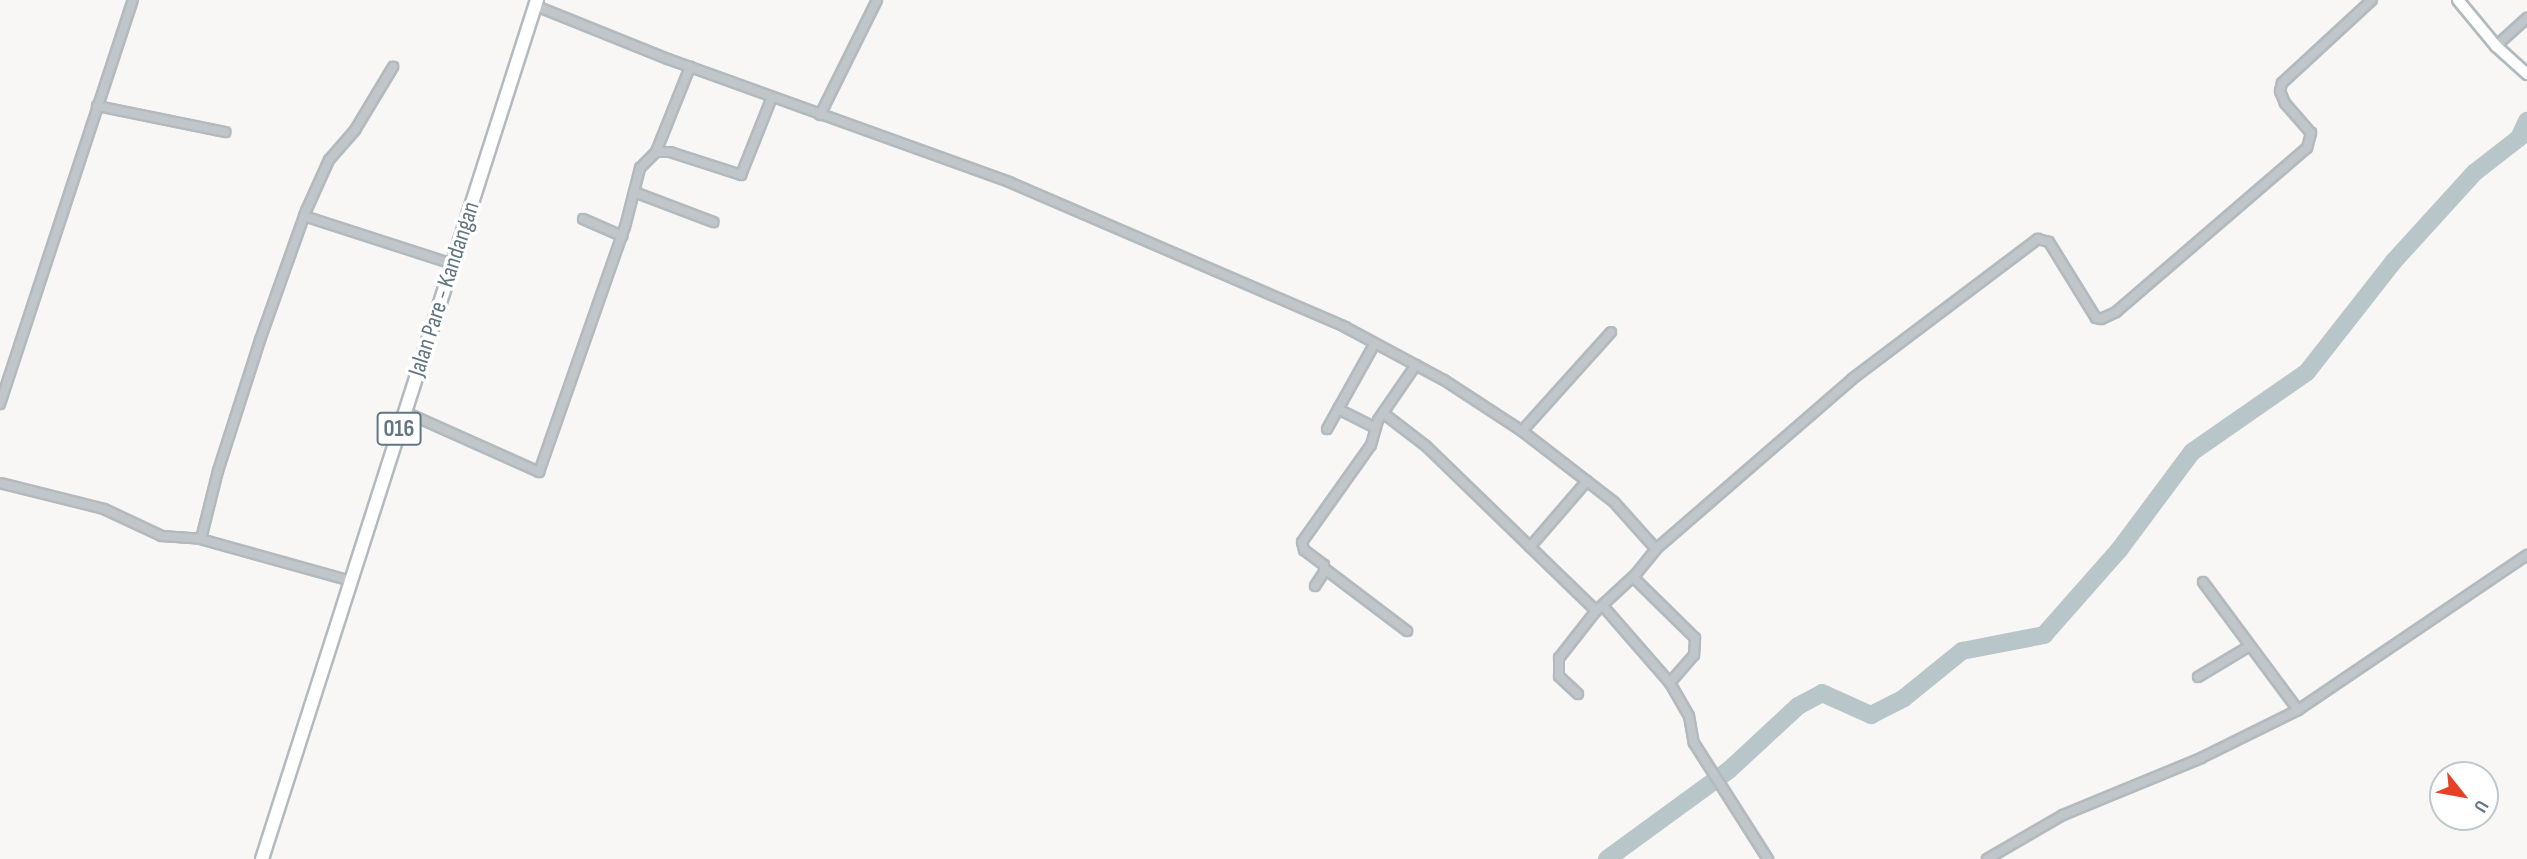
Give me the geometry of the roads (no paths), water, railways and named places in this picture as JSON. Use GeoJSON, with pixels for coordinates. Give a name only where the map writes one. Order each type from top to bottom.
{"type":"FeatureCollection","features":[{"type":"Feature","properties":{"kind":"main road","name":"Jalan Pare - Kandangan"},"geometry":{"type":"LineString","coordinates":[[262,859],[537,3]]}},
{"type":"Feature","properties":{"kind":"street"},"geometry":{"type":"LineString","coordinates":[[0,404],[133,0]]}},
{"type":"Feature","properties":{"kind":"street"},"geometry":{"type":"LineString","coordinates":[[820,114],[877,0]]}},
{"type":"Feature","properties":{"kind":"street"},"geometry":{"type":"LineString","coordinates":[[1578,694],[1559,676],[1559,659],[1599,608],[1633,577],[1656,549],[1853,379],[2038,239],[2049,242],[2096,318],[2101,320],[2116,312],[2307,148],[2311,134],[2285,103],[2280,91],[2282,83],[2372,0]]}},
{"type":"Feature","properties":{"kind":"street"},"geometry":{"type":"LineString","coordinates":[[2458,0],[2497,46],[2527,74]]}},
{"type":"Feature","properties":{"kind":"street"},"geometry":{"type":"LineString","coordinates":[[537,3],[690,67],[1009,182],[1345,327],[1416,365],[1522,431],[1614,502],[1656,549]]}},
{"type":"Feature","properties":{"kind":"street"},"geometry":{"type":"LineString","coordinates":[[2497,46],[2527,18]]}},
{"type":"Feature","properties":{"kind":"street"},"geometry":{"type":"LineString","coordinates":[[201,539],[247,379],[304,216],[329,160],[355,130],[393,66]]}},
{"type":"Feature","properties":{"kind":"street"},"geometry":{"type":"LineString","coordinates":[[405,412],[539,472],[622,236],[640,168],[656,152],[690,67]]}},
{"type":"Feature","properties":{"kind":"street"},"geometry":{"type":"LineString","coordinates":[[656,152],[682,154],[741,175],[772,97]]}},
{"type":"Feature","properties":{"kind":"street"},"geometry":{"type":"LineString","coordinates":[[97,106],[225,132]]}},
{"type":"Feature","properties":{"kind":"street"},"geometry":{"type":"LineString","coordinates":[[634,192],[713,222]]}},
{"type":"Feature","properties":{"kind":"street"},"geometry":{"type":"LineString","coordinates":[[304,216],[453,264]]}},
{"type":"Feature","properties":{"kind":"street"},"geometry":{"type":"LineString","coordinates":[[583,219],[622,236]]}},
{"type":"Feature","properties":{"kind":"street"},"geometry":{"type":"LineString","coordinates":[[1522,431],[1611,332]]}},
{"type":"Feature","properties":{"kind":"street"},"geometry":{"type":"LineString","coordinates":[[1327,429],[1375,344]]}},
{"type":"Feature","properties":{"kind":"street"},"geometry":{"type":"LineString","coordinates":[[1407,631],[1325,569],[1323,563],[1302,548],[1302,542],[1371,445],[1383,413],[1416,365]]}},
{"type":"Feature","properties":{"kind":"street"},"geometry":{"type":"LineString","coordinates":[[1338,409],[1376,428]]}},
{"type":"Feature","properties":{"kind":"street"},"geometry":{"type":"LineString","coordinates":[[1383,413],[1426,446],[1530,547],[1599,608],[1670,683],[1689,716],[1694,743],[1768,859]]}},
{"type":"Feature","properties":{"kind":"street"},"geometry":{"type":"LineString","coordinates":[[1530,547],[1587,481]]}},
{"type":"Feature","properties":{"kind":"street"},"geometry":{"type":"LineString","coordinates":[[0,483],[104,509],[162,536],[201,539],[351,581]]}},
{"type":"Feature","properties":{"kind":"street"},"geometry":{"type":"LineString","coordinates":[[1987,859],[2063,815],[2200,758],[2298,710],[2527,555]]}},
{"type":"Feature","properties":{"kind":"street"},"geometry":{"type":"LineString","coordinates":[[1315,586],[1325,569]]}},
{"type":"Feature","properties":{"kind":"street"},"geometry":{"type":"LineString","coordinates":[[1633,577],[1695,638],[1694,656],[1670,683]]}},
{"type":"Feature","properties":{"kind":"street"},"geometry":{"type":"LineString","coordinates":[[2203,582],[2248,647],[2298,710]]}},
{"type":"Feature","properties":{"kind":"street"},"geometry":{"type":"LineString","coordinates":[[2198,677],[2248,647]]}},
{"type":"Feature","properties":{"kind":"waterway"},"geometry":{"type":"LineString","coordinates":[[1607,859],[1729,770],[1798,706],[1822,693],[1871,715],[1904,698],[1962,651],[2044,635],[2119,550],[2192,452],[2307,372],[2394,261],[2474,173],[2519,138],[2527,121]]}}]}
